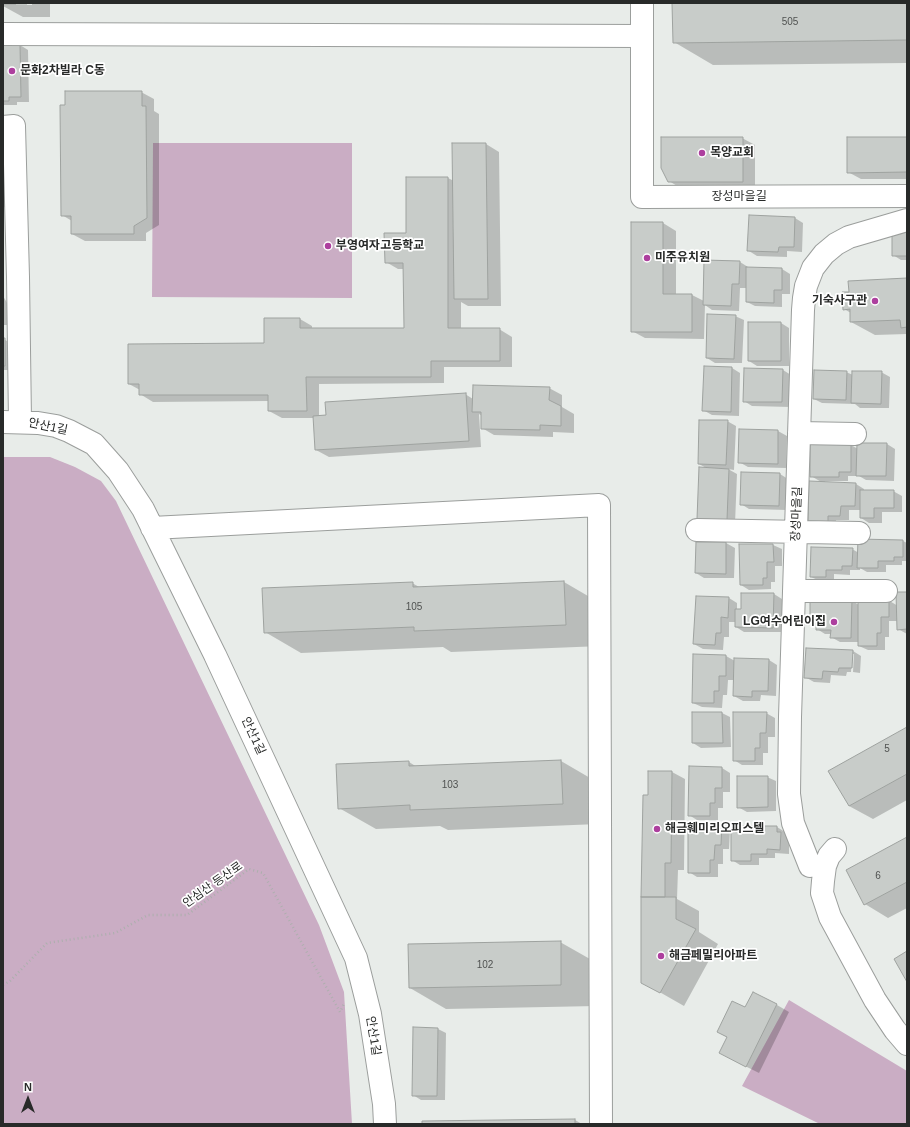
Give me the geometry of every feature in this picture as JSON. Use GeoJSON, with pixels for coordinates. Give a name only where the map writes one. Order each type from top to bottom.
{"type":"FeatureCollection","features":[{"type":"Feature","properties":{"kind":"street"},"geometry":{"type":"LineString","coordinates":[[3,34],[642,36],[642,3]]}},
{"type":"Feature","properties":{"kind":"street","name":"장성마을길"},"geometry":{"type":"LineString","coordinates":[[642,36],[642,198],[907,196]]}},
{"type":"Feature","properties":{"kind":"street","name":"안산1길"},"geometry":{"type":"LineString","coordinates":[[3,127],[14,126],[10,282],[11,422],[38,422],[56,426],[94,444],[118,471],[143,509],[215,655],[356,958],[370,1014],[384,1104],[385,1124]]}},
{"type":"Feature","properties":{"kind":"street","name":"장성마을길"},"geometry":{"type":"LineString","coordinates":[[810,866],[793,823],[789,794],[790,717],[803,310],[806,286],[813,268],[824,254],[843,241],[907,220]]}},
{"type":"Feature","properties":{"kind":"street"},"geometry":{"type":"LineString","coordinates":[[799,433],[855,434]]}},
{"type":"Feature","properties":{"kind":"street"},"geometry":{"type":"LineString","coordinates":[[152,528],[599,505],[601,1124]]}},
{"type":"Feature","properties":{"kind":"street"},"geometry":{"type":"LineString","coordinates":[[697,530],[859,533]]}},
{"type":"Feature","properties":{"kind":"street"},"geometry":{"type":"LineString","coordinates":[[794,591],[886,591]]}},
{"type":"Feature","properties":{"kind":"street"},"geometry":{"type":"LineString","coordinates":[[835,849],[829,856],[822,881],[822,893],[830,917],[874,1000],[895,1030],[907,1044]]}},
{"type":"Feature","properties":{"kind":"path","name":"안심산 등산로"},"geometry":{"type":"LineString","coordinates":[[3,985],[10,981],[47,943],[115,933],[148,915],[186,915],[249,869],[263,873],[340,1012],[347,1000]]}},
{"type":"Feature","properties":{"kind":"shaded area"},"geometry":{"type":"Polygon","coordinates":[[[153,143],[352,143],[352,298],[152,297],[153,143]]]}},
{"type":"Feature","properties":{"kind":"shaded area"},"geometry":{"type":"Polygon","coordinates":[[[3,457],[50,457],[75,467],[101,481],[116,501],[319,925],[344,992],[352,1124],[3,1124],[3,457]]]}},
{"type":"Feature","properties":{"kind":"shaded area"},"geometry":{"type":"Polygon","coordinates":[[[789,1000],[907,1071],[907,1124],[820,1124],[742,1086],[789,1000]]]}},
{"type":"Feature","properties":{"kind":"building"},"geometry":{"type":"Polygon","coordinates":[[[27,3],[27,4],[3,4],[27,3]]]}},
{"type":"Feature","properties":{"kind":"building"},"geometry":{"type":"Polygon","coordinates":[[[672,3],[907,3],[907,40],[673,43],[672,3]]]}},
{"type":"Feature","properties":{"kind":"building","name":"문화2차빌라 C동"},"geometry":{"type":"Polygon","coordinates":[[[3,44],[20,44],[21,97],[9,97],[9,101],[3,101],[3,44]]]}},
{"type":"Feature","properties":{"kind":"building"},"geometry":{"type":"Polygon","coordinates":[[[65,91],[142,91],[142,106],[146,106],[147,218],[134,226],[134,234],[71,234],[71,216],[61,216],[60,105],[65,105],[65,91]]]}},
{"type":"Feature","properties":{"kind":"building","name":"목양교회"},"geometry":{"type":"Polygon","coordinates":[[[661,137],[743,137],[743,182],[668,182],[661,168],[661,137]]]}},
{"type":"Feature","properties":{"kind":"building"},"geometry":{"type":"Polygon","coordinates":[[[847,137],[907,137],[907,172],[847,173],[847,137]]]}},
{"type":"Feature","properties":{"kind":"building"},"geometry":{"type":"Polygon","coordinates":[[[452,143],[486,143],[488,299],[454,299],[452,143]]]}},
{"type":"Feature","properties":{"kind":"building","name":"부영여자고등학교"},"geometry":{"type":"Polygon","coordinates":[[[406,177],[448,177],[448,328],[500,328],[500,361],[431,361],[431,377],[306,377],[307,411],[268,411],[268,395],[139,395],[139,384],[128,384],[128,344],[264,343],[264,318],[300,318],[300,328],[404,328],[403,263],[385,263],[384,233],[406,233],[406,177]]]}},
{"type":"Feature","properties":{"kind":"building"},"geometry":{"type":"Polygon","coordinates":[[[749,215],[795,217],[794,247],[779,247],[778,252],[747,251],[749,215]]]}},
{"type":"Feature","properties":{"kind":"building","name":"미주유치원"},"geometry":{"type":"Polygon","coordinates":[[[631,222],[663,222],[663,294],[692,294],[692,332],[631,332],[631,222]]]}},
{"type":"Feature","properties":{"kind":"building"},"geometry":{"type":"Polygon","coordinates":[[[907,231],[907,256],[892,256],[892,236],[907,231]]]}},
{"type":"Feature","properties":{"kind":"building"},"geometry":{"type":"Polygon","coordinates":[[[704,260],[740,261],[739,284],[732,284],[731,306],[703,305],[704,260]]]}},
{"type":"Feature","properties":{"kind":"building"},"geometry":{"type":"Polygon","coordinates":[[[746,267],[782,268],[782,290],[774,290],[774,303],[746,302],[746,267]]]}},
{"type":"Feature","properties":{"kind":"building","name":"기숙사구관"},"geometry":{"type":"Polygon","coordinates":[[[907,278],[907,327],[901,328],[900,320],[850,322],[850,309],[843,310],[842,292],[849,292],[848,281],[907,278]]]}},
{"type":"Feature","properties":{"kind":"building"},"geometry":{"type":"Polygon","coordinates":[[[707,314],[736,315],[734,359],[706,358],[707,314]]]}},
{"type":"Feature","properties":{"kind":"building"},"geometry":{"type":"Polygon","coordinates":[[[748,322],[781,322],[781,361],[748,361],[748,322]]]}},
{"type":"Feature","properties":{"kind":"building"},"geometry":{"type":"Polygon","coordinates":[[[3,338],[5,338],[5,366],[3,366],[3,338]]]}},
{"type":"Feature","properties":{"kind":"building"},"geometry":{"type":"Polygon","coordinates":[[[704,366],[732,367],[731,412],[702,411],[704,366]]]}},
{"type":"Feature","properties":{"kind":"building"},"geometry":{"type":"Polygon","coordinates":[[[744,368],[783,369],[782,402],[743,402],[744,368]]]}},
{"type":"Feature","properties":{"kind":"building"},"geometry":{"type":"Polygon","coordinates":[[[814,370],[847,371],[846,400],[813,399],[814,370]]]}},
{"type":"Feature","properties":{"kind":"building"},"geometry":{"type":"Polygon","coordinates":[[[852,371],[882,371],[881,404],[851,403],[852,371]]]}},
{"type":"Feature","properties":{"kind":"building"},"geometry":{"type":"Polygon","coordinates":[[[473,385],[550,387],[549,400],[561,406],[561,426],[540,425],[540,430],[481,429],[481,412],[472,412],[473,385]]]}},
{"type":"Feature","properties":{"kind":"building"},"geometry":{"type":"Polygon","coordinates":[[[466,393],[469,441],[315,450],[313,416],[326,415],[325,402],[466,393]]]}},
{"type":"Feature","properties":{"kind":"building"},"geometry":{"type":"Polygon","coordinates":[[[699,420],[728,420],[726,465],[698,464],[699,420]]]}},
{"type":"Feature","properties":{"kind":"building"},"geometry":{"type":"Polygon","coordinates":[[[739,429],[778,430],[778,464],[738,463],[739,429]]]}},
{"type":"Feature","properties":{"kind":"building"},"geometry":{"type":"Polygon","coordinates":[[[810,443],[851,444],[851,472],[839,472],[839,477],[810,477],[810,443]]]}},
{"type":"Feature","properties":{"kind":"building"},"geometry":{"type":"Polygon","coordinates":[[[857,443],[887,443],[886,476],[856,476],[857,443]]]}},
{"type":"Feature","properties":{"kind":"building"},"geometry":{"type":"Polygon","coordinates":[[[699,467],[729,469],[727,520],[697,519],[699,467]]]}},
{"type":"Feature","properties":{"kind":"building"},"geometry":{"type":"Polygon","coordinates":[[[741,472],[780,473],[779,506],[740,505],[741,472]]]}},
{"type":"Feature","properties":{"kind":"building"},"geometry":{"type":"Polygon","coordinates":[[[809,481],[856,483],[855,506],[841,506],[840,516],[828,516],[828,522],[808,521],[809,481]]]}},
{"type":"Feature","properties":{"kind":"building"},"geometry":{"type":"Polygon","coordinates":[[[860,490],[894,490],[894,508],[874,508],[874,518],[860,518],[860,490]]]}},
{"type":"Feature","properties":{"kind":"building"},"geometry":{"type":"Polygon","coordinates":[[[858,539],[903,540],[903,557],[894,557],[894,561],[878,561],[878,568],[857,568],[858,539]]]}},
{"type":"Feature","properties":{"kind":"building"},"geometry":{"type":"Polygon","coordinates":[[[696,542],[726,542],[726,574],[695,573],[696,542]]]}},
{"type":"Feature","properties":{"kind":"building"},"geometry":{"type":"Polygon","coordinates":[[[739,544],[773,544],[774,562],[767,562],[767,578],[763,578],[763,585],[740,585],[739,544]]]}},
{"type":"Feature","properties":{"kind":"building"},"geometry":{"type":"Polygon","coordinates":[[[811,547],[853,548],[852,566],[842,566],[842,570],[826,570],[826,577],[810,577],[811,547]]]}},
{"type":"Feature","properties":{"kind":"building"},"geometry":{"type":"Polygon","coordinates":[[[564,581],[566,625],[414,631],[414,627],[264,633],[262,588],[413,582],[413,587],[564,581]]]}},
{"type":"Feature","properties":{"kind":"building"},"geometry":{"type":"Polygon","coordinates":[[[896,592],[907,592],[907,629],[897,630],[896,592]]]}},
{"type":"Feature","properties":{"kind":"building"},"geometry":{"type":"Polygon","coordinates":[[[741,593],[774,593],[773,628],[735,627],[735,609],[741,609],[741,593]]]}},
{"type":"Feature","properties":{"kind":"building"},"geometry":{"type":"Polygon","coordinates":[[[696,596],[729,597],[728,618],[721,617],[721,633],[716,633],[715,645],[693,644],[696,596]]]}},
{"type":"Feature","properties":{"kind":"building","name":"LG여수어린이집"},"geometry":{"type":"Polygon","coordinates":[[[810,599],[852,599],[851,638],[830,638],[831,630],[816,630],[816,615],[810,615],[810,599]]]}},
{"type":"Feature","properties":{"kind":"building"},"geometry":{"type":"Polygon","coordinates":[[[858,599],[889,599],[889,617],[881,617],[881,633],[877,633],[877,646],[858,646],[858,599]]]}},
{"type":"Feature","properties":{"kind":"building"},"geometry":{"type":"Polygon","coordinates":[[[806,648],[853,650],[852,668],[839,668],[838,672],[823,671],[822,679],[804,678],[806,648]]]}},
{"type":"Feature","properties":{"kind":"building"},"geometry":{"type":"Polygon","coordinates":[[[693,654],[726,655],[726,676],[719,676],[719,691],[714,691],[714,703],[692,703],[693,654]]]}},
{"type":"Feature","properties":{"kind":"building"},"geometry":{"type":"Polygon","coordinates":[[[734,658],[769,659],[768,691],[752,691],[752,697],[733,696],[734,658]]]}},
{"type":"Feature","properties":{"kind":"building"},"geometry":{"type":"Polygon","coordinates":[[[692,712],[722,712],[723,743],[692,743],[692,712]]]}},
{"type":"Feature","properties":{"kind":"building"},"geometry":{"type":"Polygon","coordinates":[[[733,712],[767,712],[766,733],[760,733],[760,748],[755,748],[755,761],[733,761],[733,712]]]}},
{"type":"Feature","properties":{"kind":"building"},"geometry":{"type":"Polygon","coordinates":[[[907,727],[907,774],[849,806],[828,771],[907,727]]]}},
{"type":"Feature","properties":{"kind":"building"},"geometry":{"type":"Polygon","coordinates":[[[561,760],[563,804],[410,810],[410,805],[338,809],[336,764],[409,761],[409,766],[561,760]]]}},
{"type":"Feature","properties":{"kind":"building"},"geometry":{"type":"Polygon","coordinates":[[[689,766],[722,767],[722,788],[715,788],[715,803],[710,803],[710,816],[688,816],[689,766]]]}},
{"type":"Feature","properties":{"kind":"building","name":"해금훼미리오피스텔"},"geometry":{"type":"Polygon","coordinates":[[[648,771],[672,771],[671,863],[665,863],[665,897],[641,897],[643,795],[648,795],[648,771]]]}},
{"type":"Feature","properties":{"kind":"building"},"geometry":{"type":"Polygon","coordinates":[[[737,776],[768,776],[768,807],[737,808],[737,776]]]}},
{"type":"Feature","properties":{"kind":"building"},"geometry":{"type":"Polygon","coordinates":[[[688,824],[722,824],[721,845],[715,845],[714,860],[710,860],[710,873],[688,873],[688,824]]]}},
{"type":"Feature","properties":{"kind":"building"},"geometry":{"type":"Polygon","coordinates":[[[731,826],[777,826],[777,832],[781,832],[780,850],[767,849],[767,854],[751,854],[751,861],[731,861],[731,826]]]}},
{"type":"Feature","properties":{"kind":"building"},"geometry":{"type":"Polygon","coordinates":[[[907,837],[907,882],[864,905],[846,870],[907,837]]]}},
{"type":"Feature","properties":{"kind":"building","name":"해금페밀리아파트"},"geometry":{"type":"Polygon","coordinates":[[[641,897],[676,897],[676,919],[696,929],[660,993],[641,983],[641,897]]]}},
{"type":"Feature","properties":{"kind":"building"},"geometry":{"type":"Polygon","coordinates":[[[561,941],[561,985],[409,988],[408,944],[561,941]]]}},
{"type":"Feature","properties":{"kind":"building"},"geometry":{"type":"Polygon","coordinates":[[[907,951],[907,982],[894,959],[907,951]]]}},
{"type":"Feature","properties":{"kind":"building"},"geometry":{"type":"Polygon","coordinates":[[[753,992],[777,1004],[746,1067],[719,1053],[727,1037],[717,1032],[732,1001],[745,1007],[753,992]]]}},
{"type":"Feature","properties":{"kind":"building"},"geometry":{"type":"Polygon","coordinates":[[[413,1027],[438,1028],[437,1096],[412,1096],[413,1027]]]}},
{"type":"Feature","properties":{"kind":"building"},"geometry":{"type":"Polygon","coordinates":[[[575,1119],[575,1124],[422,1124],[422,1121],[575,1119]]]}},
{"type":"Feature","properties":{"kind":"place","name":"문화2차빌라 C동"},"geometry":{"type":"Point","coordinates":[12,71]}},
{"type":"Feature","properties":{"kind":"place","name":"목양교회"},"geometry":{"type":"Point","coordinates":[702,153]}},
{"type":"Feature","properties":{"kind":"place","name":"부영여자고등학교"},"geometry":{"type":"Point","coordinates":[328,246]}},
{"type":"Feature","properties":{"kind":"place","name":"미주유치원"},"geometry":{"type":"Point","coordinates":[647,258]}},
{"type":"Feature","properties":{"kind":"place","name":"기숙사구관"},"geometry":{"type":"Point","coordinates":[875,301]}},
{"type":"Feature","properties":{"kind":"place","name":"LG여수어린이집"},"geometry":{"type":"Point","coordinates":[834,622]}},
{"type":"Feature","properties":{"kind":"place","name":"해금훼미리오피스텔"},"geometry":{"type":"Point","coordinates":[657,829]}},
{"type":"Feature","properties":{"kind":"place","name":"해금페밀리아파트"},"geometry":{"type":"Point","coordinates":[661,956]}}]}
